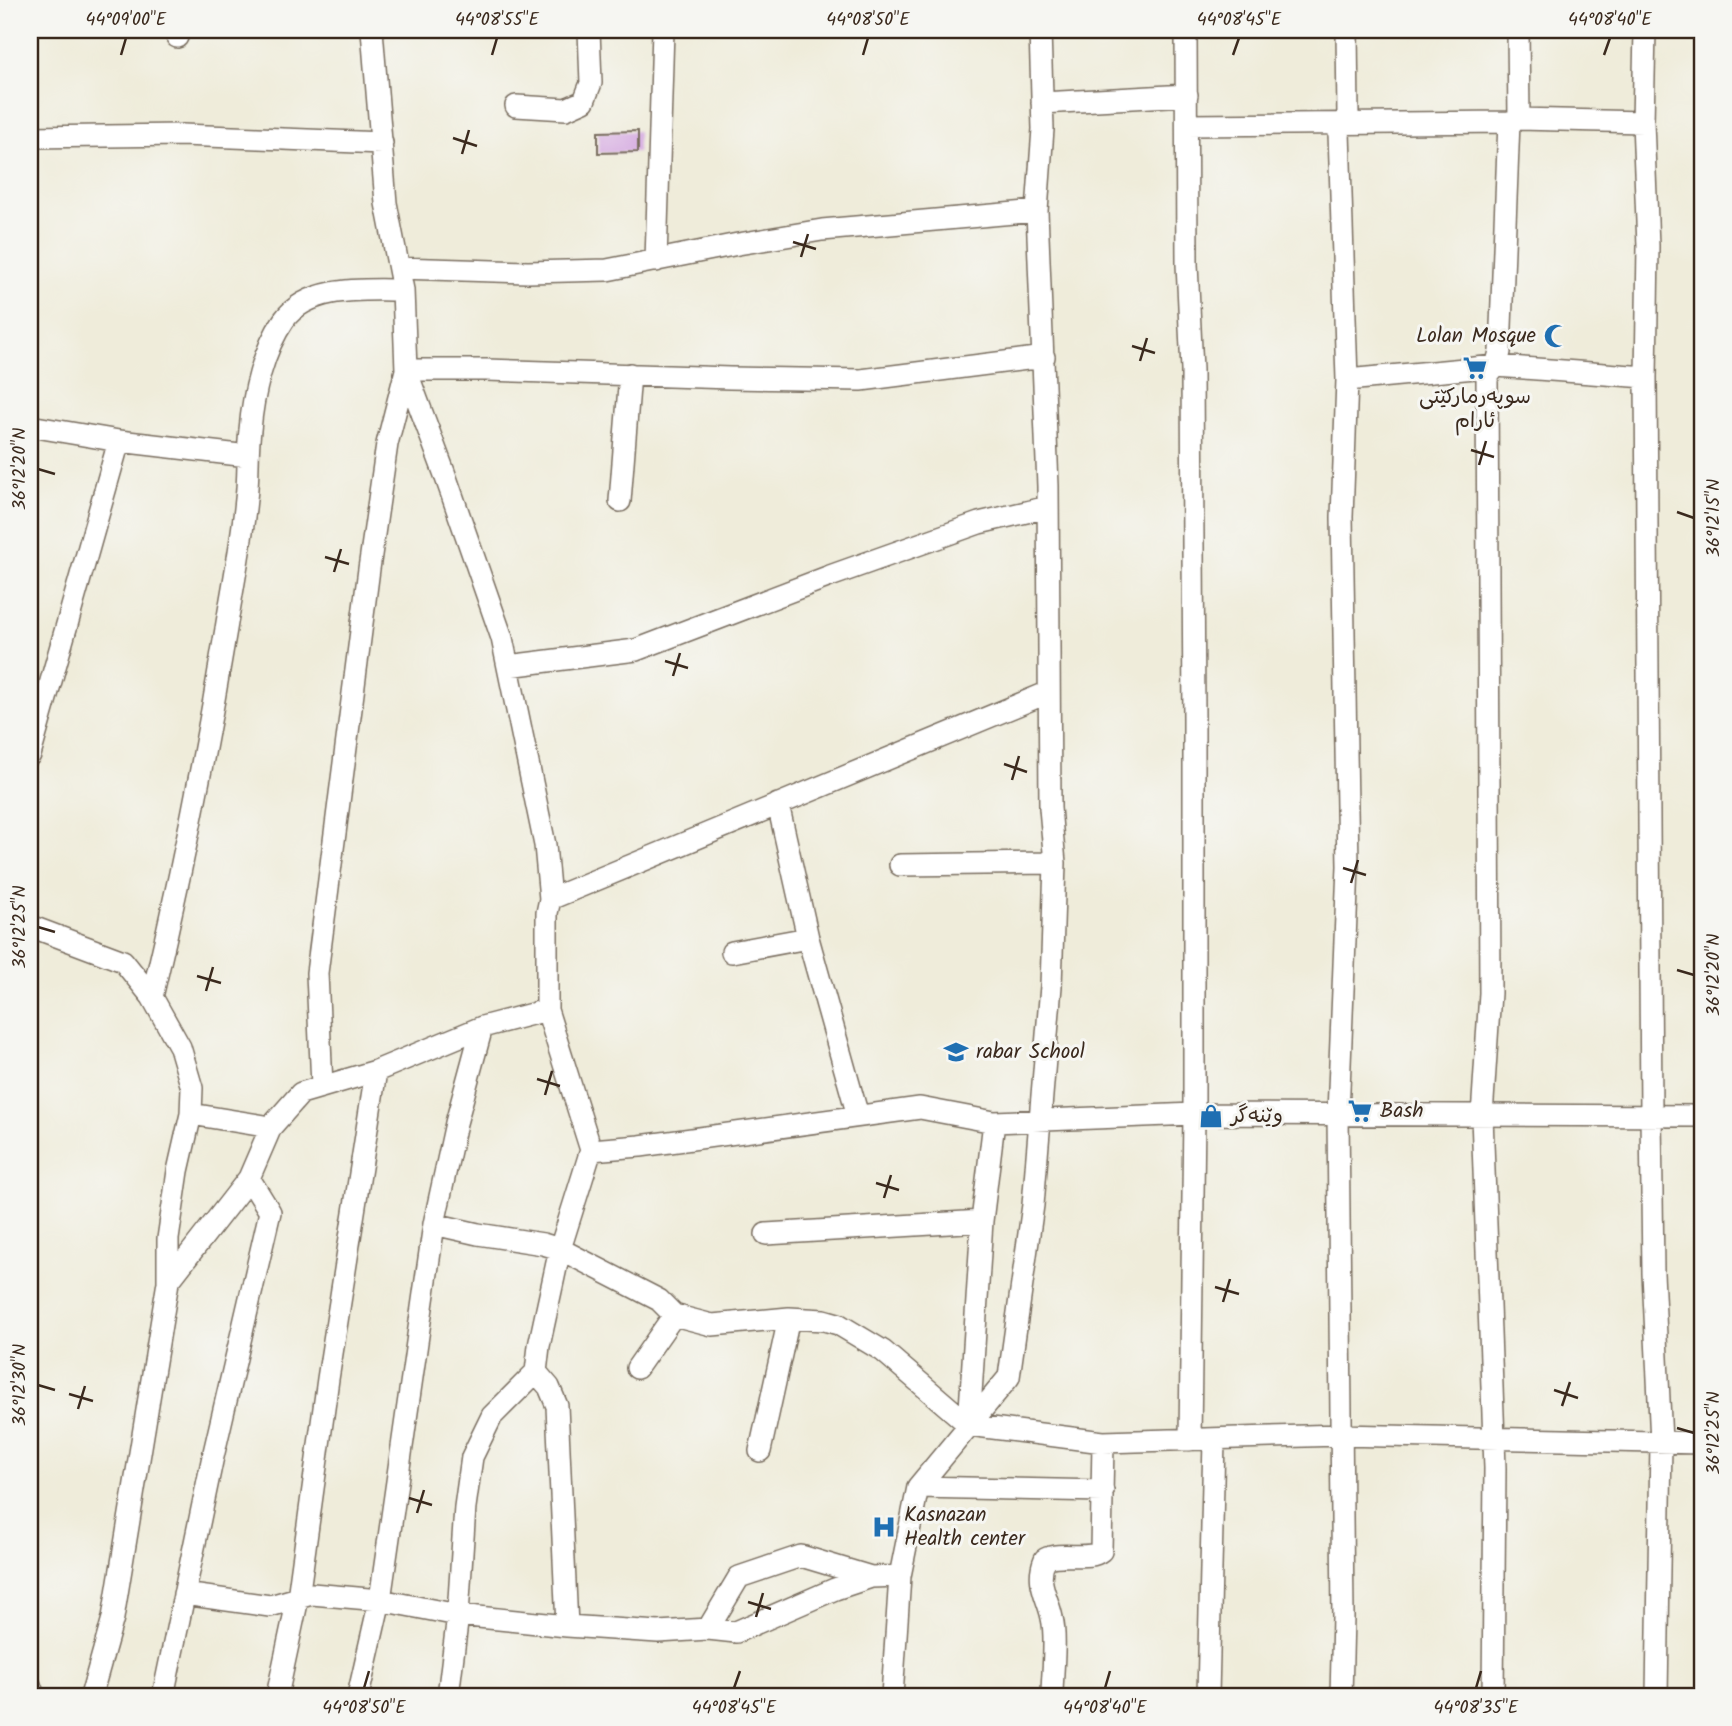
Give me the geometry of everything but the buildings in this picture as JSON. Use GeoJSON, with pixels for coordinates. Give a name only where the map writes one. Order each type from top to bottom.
{"type":"FeatureCollection","features":[{"type":"Feature","properties":{"kind":"street"},"geometry":{"type":"LineString","coordinates":[[322,1086],[317,973],[387,444],[406,370],[402,290],[386,203],[372,30]]}},
{"type":"Feature","properties":{"kind":"street"},"geometry":{"type":"LineString","coordinates":[[516,106],[566,108],[584,101],[591,83],[589,30]]}},
{"type":"Feature","properties":{"kind":"street"},"geometry":{"type":"LineString","coordinates":[[656,261],[663,30]]}},
{"type":"Feature","properties":{"kind":"street"},"geometry":{"type":"LineString","coordinates":[[892,1696],[900,1576],[918,1487],[1009,1377],[1034,1205],[1051,986],[1055,863],[1050,808],[1048,507],[1037,211],[1042,103],[1040,30]]}},
{"type":"Feature","properties":{"kind":"street"},"geometry":{"type":"LineString","coordinates":[[1186,30],[1192,384],[1194,1114],[1191,1440]]}},
{"type":"Feature","properties":{"kind":"street"},"geometry":{"type":"LineString","coordinates":[[1341,1696],[1343,1604],[1339,1114],[1348,866],[1342,517],[1347,380],[1339,132],[1348,117],[1347,30]]}},
{"type":"Feature","properties":{"kind":"street"},"geometry":{"type":"LineString","coordinates":[[1493,1696],[1495,1468],[1482,1116],[1490,993],[1487,377],[1496,366],[1500,352],[1518,30]]}},
{"type":"Feature","properties":{"kind":"street"},"geometry":{"type":"LineString","coordinates":[[1645,30],[1643,122],[1648,246],[1646,377],[1651,1115],[1653,1273],[1661,1442],[1657,1696]]}},
{"type":"Feature","properties":{"kind":"street"},"geometry":{"type":"LineString","coordinates":[[1042,103],[1187,95]]}},
{"type":"Feature","properties":{"kind":"street"},"geometry":{"type":"LineString","coordinates":[[1187,125],[1514,120],[1643,122]]}},
{"type":"Feature","properties":{"kind":"street"},"geometry":{"type":"LineString","coordinates":[[30,137],[182,135],[382,143]]}},
{"type":"Feature","properties":{"kind":"street"},"geometry":{"type":"LineString","coordinates":[[399,268],[528,272],[607,270],[822,230],[1037,211]]}},
{"type":"Feature","properties":{"kind":"street"},"geometry":{"type":"LineString","coordinates":[[152,997],[177,890],[222,654],[247,498],[250,429],[258,382],[271,341],[286,317],[331,292],[402,290]]}},
{"type":"Feature","properties":{"kind":"street"},"geometry":{"type":"LineString","coordinates":[[406,370],[862,380],[1044,357]]}},
{"type":"Feature","properties":{"kind":"street"},"geometry":{"type":"LineString","coordinates":[[1347,380],[1496,366],[1646,377]]}},
{"type":"Feature","properties":{"kind":"street"},"geometry":{"type":"LineString","coordinates":[[406,370],[502,638],[545,845],[550,899],[547,913],[547,1010],[591,1150],[559,1249],[536,1372],[492,1416],[472,1457],[448,1696]]}},
{"type":"Feature","properties":{"kind":"street"},"geometry":{"type":"LineString","coordinates":[[620,501],[630,374]]}},
{"type":"Feature","properties":{"kind":"street"},"geometry":{"type":"LineString","coordinates":[[30,426],[119,441],[248,456]]}},
{"type":"Feature","properties":{"kind":"street"},"geometry":{"type":"LineString","coordinates":[[30,755],[119,441]]}},
{"type":"Feature","properties":{"kind":"street"},"geometry":{"type":"LineString","coordinates":[[508,666],[636,650],[979,523],[1048,507]]}},
{"type":"Feature","properties":{"kind":"street"},"geometry":{"type":"LineString","coordinates":[[550,899],[1049,692]]}},
{"type":"Feature","properties":{"kind":"street"},"geometry":{"type":"LineString","coordinates":[[778,804],[808,938],[858,1116]]}},
{"type":"Feature","properties":{"kind":"street"},"geometry":{"type":"LineString","coordinates":[[900,865],[1055,863]]}},
{"type":"Feature","properties":{"kind":"street"},"geometry":{"type":"LineString","coordinates":[[30,926],[123,961],[152,997],[180,1047],[192,1088],[191,1114],[178,1171],[169,1239],[167,1282],[113,1618],[91,1696]]}},
{"type":"Feature","properties":{"kind":"street"},"geometry":{"type":"LineString","coordinates":[[732,952],[808,938]]}},
{"type":"Feature","properties":{"kind":"street"},"geometry":{"type":"LineString","coordinates":[[167,1282],[249,1178],[271,1127],[301,1093],[376,1071],[482,1027],[547,1010]]}},
{"type":"Feature","properties":{"kind":"street"},"geometry":{"type":"LineString","coordinates":[[358,1696],[380,1600],[434,1224],[456,1123],[482,1027]]}},
{"type":"Feature","properties":{"kind":"street"},"geometry":{"type":"LineString","coordinates":[[277,1696],[298,1598],[328,1379],[376,1071]]}},
{"type":"Feature","properties":{"kind":"street"},"geometry":{"type":"LineString","coordinates":[[591,1150],[640,1146],[920,1108],[994,1122],[1194,1114],[1702,1116]]}},
{"type":"Feature","properties":{"kind":"street"},"geometry":{"type":"LineString","coordinates":[[191,1114],[271,1127]]}},
{"type":"Feature","properties":{"kind":"street"},"geometry":{"type":"LineString","coordinates":[[968,1425],[982,1221],[994,1122]]}},
{"type":"Feature","properties":{"kind":"street"},"geometry":{"type":"LineString","coordinates":[[163,1696],[270,1212],[249,1178]]}},
{"type":"Feature","properties":{"kind":"street"},"geometry":{"type":"LineString","coordinates":[[766,1234],[982,1221]]}},
{"type":"Feature","properties":{"kind":"street"},"geometry":{"type":"LineString","coordinates":[[434,1224],[559,1249],[659,1300],[674,1315],[712,1325],[789,1318],[824,1320],[838,1324],[857,1333],[918,1379],[968,1425],[1103,1442],[1340,1434],[1702,1443]]}},
{"type":"Feature","properties":{"kind":"street"},"geometry":{"type":"LineString","coordinates":[[637,1368],[674,1315]]}},
{"type":"Feature","properties":{"kind":"street"},"geometry":{"type":"LineString","coordinates":[[760,1451],[789,1318]]}},
{"type":"Feature","properties":{"kind":"street"},"geometry":{"type":"LineString","coordinates":[[536,1372],[549,1387],[557,1406],[567,1626]]}},
{"type":"Feature","properties":{"kind":"street"},"geometry":{"type":"LineString","coordinates":[[1208,1696],[1214,1440]]}},
{"type":"Feature","properties":{"kind":"street"},"geometry":{"type":"LineString","coordinates":[[1052,1696],[1053,1619],[1040,1579],[1041,1569],[1045,1559],[1055,1555],[1098,1554],[1101,1551],[1103,1442]]}},
{"type":"Feature","properties":{"kind":"street"},"geometry":{"type":"LineString","coordinates":[[918,1487],[1103,1491]]}},
{"type":"Feature","properties":{"kind":"street"},"geometry":{"type":"LineString","coordinates":[[708,1629],[739,1577],[801,1556],[871,1577]]}},
{"type":"Feature","properties":{"kind":"street"},"geometry":{"type":"LineString","coordinates":[[184,1594],[270,1606],[312,1594],[380,1600],[458,1615],[567,1626],[658,1632],[708,1629],[736,1632],[835,1589],[871,1577],[900,1576]]}},
{"type":"Feature","properties":{"kind":"street"},"geometry":{"type":"LineString","coordinates":[[30,1685],[34,1696]]}},
{"type":"Feature","properties":{"kind":"place","name":"Lolan Mosque"},"geometry":{"type":"Point","coordinates":[1556,336]}},
{"type":"Feature","properties":{"kind":"place","name":"سوپەرمارکێتی ئارام"},"geometry":{"type":"Point","coordinates":[1475,368]}},
{"type":"Feature","properties":{"kind":"place","name":"rabar School"},"geometry":{"type":"Point","coordinates":[956,1052]}},
{"type":"Feature","properties":{"kind":"place","name":"Bash"},"geometry":{"type":"Point","coordinates":[1360,1111]}},
{"type":"Feature","properties":{"kind":"place","name":"وێنەگر"},"geometry":{"type":"Point","coordinates":[1211,1116]}},
{"type":"Feature","properties":{"kind":"place","name":"Kasnazan Health center"},"geometry":{"type":"Point","coordinates":[884,1527]}}]}
